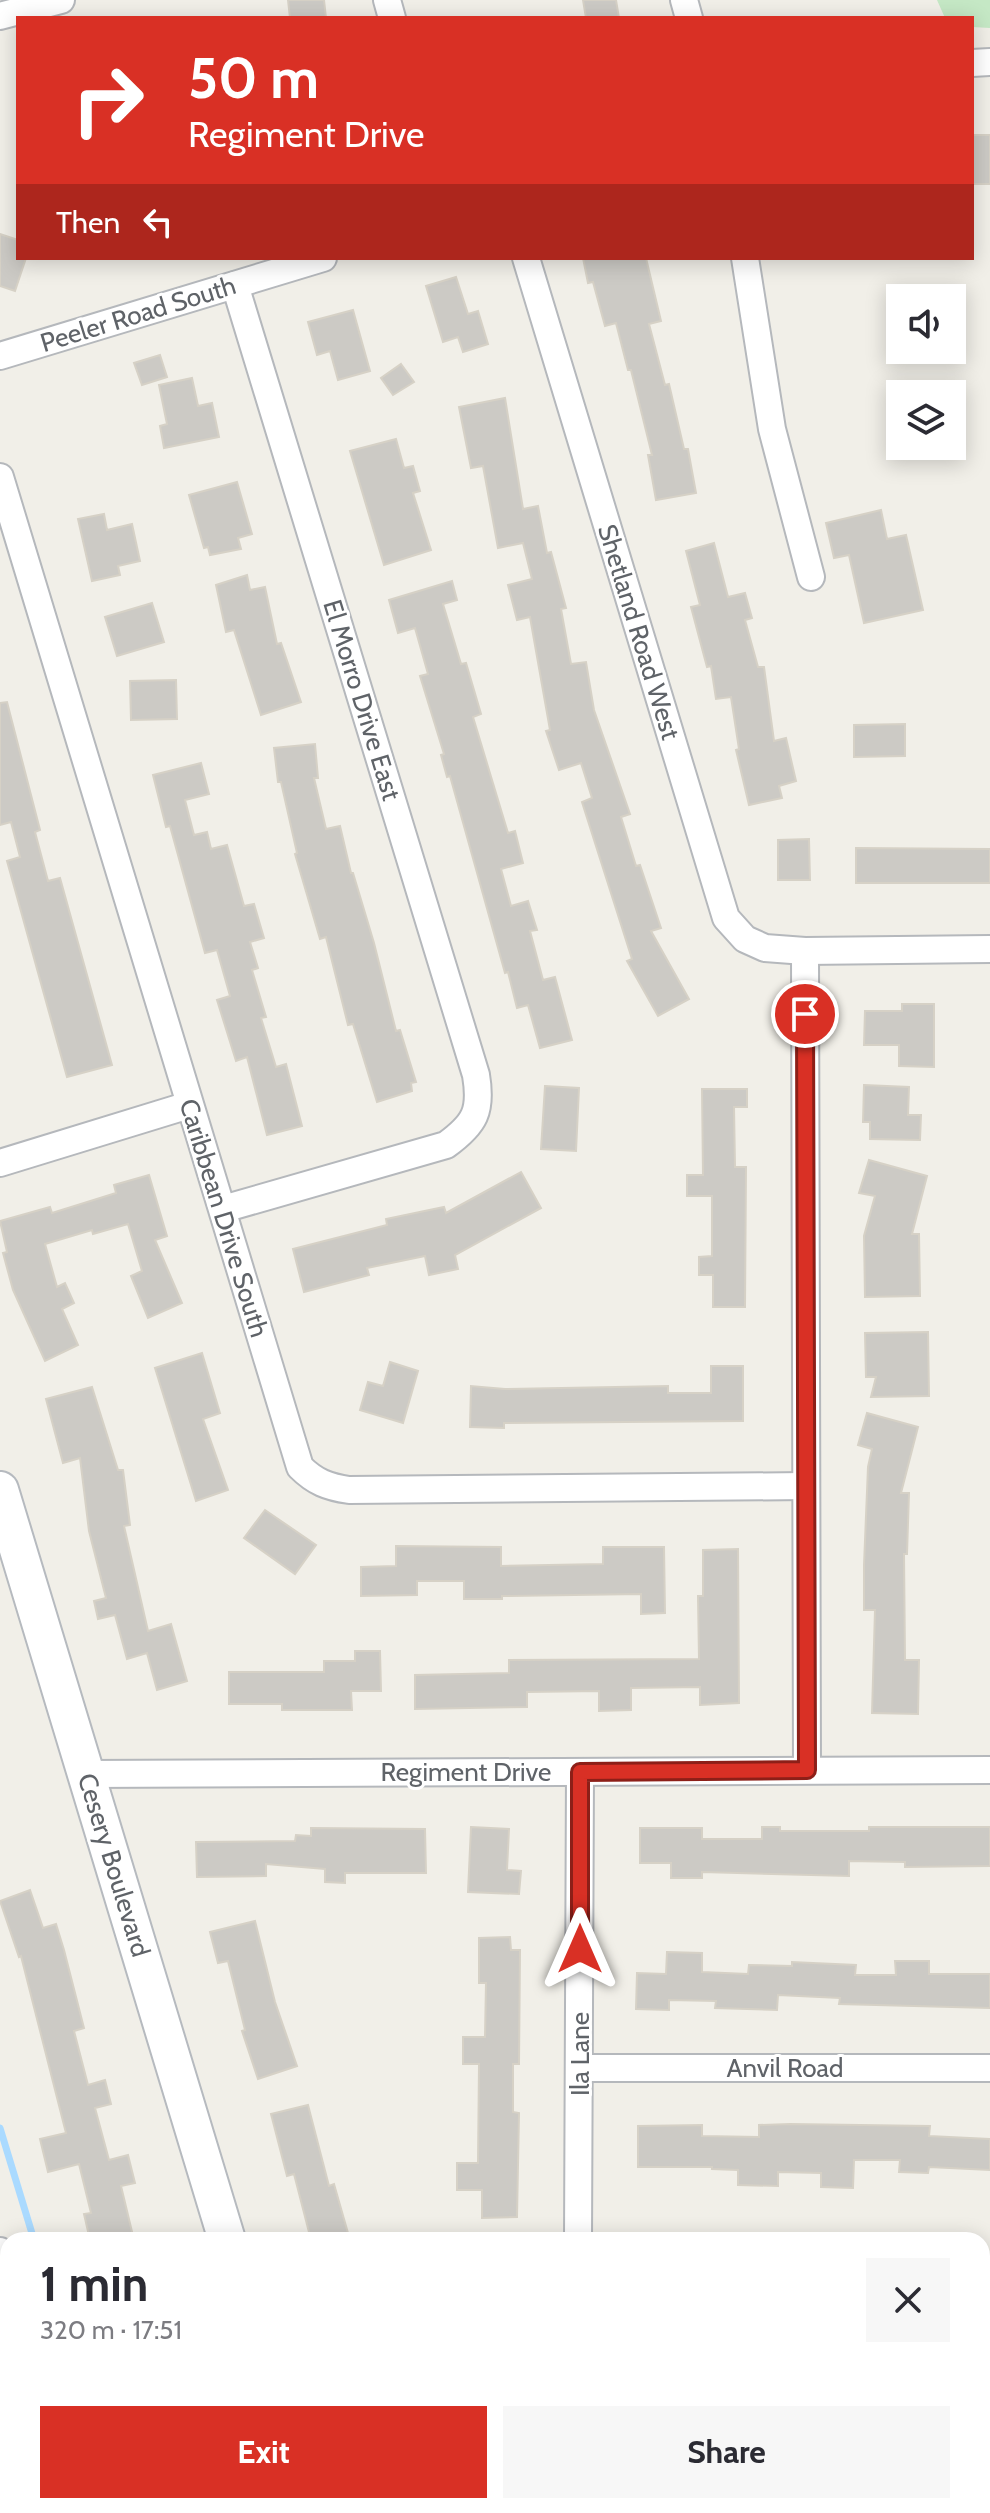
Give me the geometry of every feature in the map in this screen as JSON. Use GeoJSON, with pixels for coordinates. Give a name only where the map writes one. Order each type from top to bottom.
{"type":"FeatureCollection","features":[{"type":"Feature","properties":{"kind":"main road","name":"Cesery Boulevard"},"geometry":{"type":"LineString","coordinates":[[0,1490],[225,2232]]}},
{"type":"Feature","properties":{"kind":"street"},"geometry":{"type":"LineString","coordinates":[[0,16],[61,0]]}},
{"type":"Feature","properties":{"kind":"street","name":"Peeler Road South"},"geometry":{"type":"LineString","coordinates":[[0,356],[316,260]]}},
{"type":"Feature","properties":{"kind":"street","name":"Shetland Road West"},"geometry":{"type":"LineString","coordinates":[[527,260],[726,918],[745,939],[765,948],[805,951],[990,949]]}},
{"type":"Feature","properties":{"kind":"street"},"geometry":{"type":"LineString","coordinates":[[745,260],[772,429],[811,577]]}},
{"type":"Feature","properties":{"kind":"street","name":"El Morro Drive East"},"geometry":{"type":"LineString","coordinates":[[223,1209],[446,1145],[465,1132],[476,1115],[480,1097],[476,1075],[235,285]]}},
{"type":"Feature","properties":{"kind":"street","name":"Caribbean Drive South"},"geometry":{"type":"LineString","coordinates":[[0,477],[300,1467],[313,1480],[331,1488],[349,1490],[806,1486]]}},
{"type":"Feature","properties":{"kind":"street"},"geometry":{"type":"LineString","coordinates":[[805,951],[807,1770]]}},
{"type":"Feature","properties":{"kind":"street"},"geometry":{"type":"LineString","coordinates":[[0,1163],[189,1105]]}},
{"type":"Feature","properties":{"kind":"street","name":"Regiment Drive"},"geometry":{"type":"LineString","coordinates":[[86,1774],[990,1770]]}},
{"type":"Feature","properties":{"kind":"street","name":"Ila Lane"},"geometry":{"type":"LineString","coordinates":[[578,2232],[580,1772]]}},
{"type":"Feature","properties":{"kind":"street","name":"Anvil Road"},"geometry":{"type":"LineString","coordinates":[[580,2068],[990,2068]]}},
{"type":"Feature","properties":{"kind":"green space"},"geometry":{"type":"Polygon","coordinates":[[[937,0],[990,0],[990,28],[974,27],[974,16],[944,16],[937,0]]]}},
{"type":"Feature","properties":{"kind":"building"},"geometry":{"type":"Polygon","coordinates":[[[288,0],[324,0],[326,16],[290,16],[288,0]]]}},
{"type":"Feature","properties":{"kind":"building"},"geometry":{"type":"Polygon","coordinates":[[[583,0],[616,0],[619,16],[586,16],[583,0]]]}},
{"type":"Feature","properties":{"kind":"building"},"geometry":{"type":"Polygon","coordinates":[[[974,135],[990,135],[990,184],[974,184],[974,135]]]}},
{"type":"Feature","properties":{"kind":"building"},"geometry":{"type":"Polygon","coordinates":[[[0,234],[16,239],[16,260],[25,260],[15,291],[0,286],[0,234]]]}},
{"type":"Feature","properties":{"kind":"building"},"geometry":{"type":"Polygon","coordinates":[[[583,260],[646,260],[661,321],[649,324],[665,385],[669,384],[684,449],[688,449],[696,493],[656,500],[648,455],[652,455],[631,370],[628,370],[616,323],[605,326],[593,282],[588,283],[583,260]]]}},
{"type":"Feature","properties":{"kind":"building"},"geometry":{"type":"Polygon","coordinates":[[[456,277],[468,314],[478,311],[488,344],[463,352],[458,337],[443,342],[426,286],[456,277]]]}},
{"type":"Feature","properties":{"kind":"building"},"geometry":{"type":"Polygon","coordinates":[[[353,310],[370,371],[338,380],[330,351],[317,355],[308,322],[353,310]]]}},
{"type":"Feature","properties":{"kind":"building"},"geometry":{"type":"Polygon","coordinates":[[[160,355],[167,377],[142,385],[134,363],[160,355]]]}},
{"type":"Feature","properties":{"kind":"building"},"geometry":{"type":"Polygon","coordinates":[[[401,364],[414,382],[393,395],[381,378],[401,364]]]}},
{"type":"Feature","properties":{"kind":"building"},"geometry":{"type":"Polygon","coordinates":[[[192,378],[198,406],[212,403],[219,437],[164,448],[160,426],[167,424],[159,385],[192,378]]]}},
{"type":"Feature","properties":{"kind":"building"},"geometry":{"type":"Polygon","coordinates":[[[505,398],[523,509],[538,506],[547,553],[551,552],[566,608],[561,609],[571,664],[586,662],[594,710],[630,814],[621,817],[636,866],[640,865],[661,928],[651,931],[689,999],[658,1016],[627,961],[632,959],[582,802],[592,798],[581,763],[559,770],[546,731],[550,730],[530,617],[517,620],[508,585],[532,579],[523,543],[498,548],[483,466],[471,468],[459,407],[505,398]]]}},
{"type":"Feature","properties":{"kind":"building"},"geometry":{"type":"Polygon","coordinates":[[[396,439],[404,468],[413,466],[420,491],[413,493],[431,550],[384,565],[350,451],[396,439]]]}},
{"type":"Feature","properties":{"kind":"building"},"geometry":{"type":"Polygon","coordinates":[[[237,482],[252,534],[238,538],[241,549],[210,555],[208,547],[204,548],[189,495],[237,482]]]}},
{"type":"Feature","properties":{"kind":"building"},"geometry":{"type":"Polygon","coordinates":[[[881,510],[887,539],[906,535],[923,610],[864,623],[849,555],[834,558],[826,523],[881,510]]]}},
{"type":"Feature","properties":{"kind":"building"},"geometry":{"type":"Polygon","coordinates":[[[104,514],[107,530],[132,524],[140,561],[118,566],[120,575],[92,581],[78,519],[104,514]]]}},
{"type":"Feature","properties":{"kind":"building"},"geometry":{"type":"Polygon","coordinates":[[[714,543],[728,597],[745,593],[752,618],[745,620],[758,667],[764,667],[774,741],[786,738],[796,781],[779,786],[782,798],[749,805],[736,750],[739,749],[731,697],[716,699],[711,666],[707,667],[691,607],[700,605],[686,551],[714,543]]]}},
{"type":"Feature","properties":{"kind":"building"},"geometry":{"type":"Polygon","coordinates":[[[247,575],[250,590],[265,587],[277,644],[281,643],[301,702],[261,715],[234,630],[226,632],[216,585],[247,575]]]}},
{"type":"Feature","properties":{"kind":"building"},"geometry":{"type":"Polygon","coordinates":[[[452,581],[457,600],[443,604],[461,664],[466,663],[481,714],[473,717],[508,833],[515,831],[523,863],[501,869],[511,906],[528,901],[537,930],[530,931],[543,980],[555,977],[572,1040],[540,1048],[528,1005],[517,1008],[508,972],[505,973],[420,676],[428,674],[415,628],[398,633],[389,600],[452,581]]]}},
{"type":"Feature","properties":{"kind":"building"},"geometry":{"type":"Polygon","coordinates":[[[152,603],[164,642],[117,656],[105,617],[152,603]]]}},
{"type":"Feature","properties":{"kind":"building"},"geometry":{"type":"Polygon","coordinates":[[[176,680],[177,719],[131,720],[130,681],[176,680]]]}},
{"type":"Feature","properties":{"kind":"building"},"geometry":{"type":"Polygon","coordinates":[[[7,702],[40,830],[35,832],[48,881],[60,878],[112,1065],[67,1077],[7,861],[20,857],[11,822],[0,825],[0,703],[7,702]]]}},
{"type":"Feature","properties":{"kind":"building"},"geometry":{"type":"Polygon","coordinates":[[[905,724],[905,756],[854,757],[854,725],[905,724]]]}},
{"type":"Feature","properties":{"kind":"building"},"geometry":{"type":"Polygon","coordinates":[[[315,744],[318,778],[314,778],[326,829],[340,826],[396,1031],[400,1030],[416,1082],[411,1083],[412,1091],[377,1102],[353,1024],[348,1025],[326,937],[320,939],[295,854],[281,782],[278,782],[274,748],[315,744]]]}},
{"type":"Feature","properties":{"kind":"building"},"geometry":{"type":"Polygon","coordinates":[[[201,763],[209,794],[185,800],[194,835],[207,832],[211,849],[227,845],[244,906],[254,904],[264,938],[250,942],[258,968],[252,970],[266,1017],[261,1018],[276,1067],[286,1064],[302,1126],[267,1135],[247,1057],[236,1061],[217,1000],[230,996],[217,950],[205,953],[153,775],[201,763]]]}},
{"type":"Feature","properties":{"kind":"building"},"geometry":{"type":"Polygon","coordinates":[[[809,839],[810,880],[778,880],[778,840],[809,839]]]}},
{"type":"Feature","properties":{"kind":"building"},"geometry":{"type":"Polygon","coordinates":[[[856,848],[990,849],[990,883],[856,883],[856,848]]]}},
{"type":"Feature","properties":{"kind":"building"},"geometry":{"type":"Polygon","coordinates":[[[902,1004],[934,1004],[934,1067],[899,1066],[899,1045],[864,1045],[865,1011],[902,1011],[902,1004]]]}},
{"type":"Feature","properties":{"kind":"building"},"geometry":{"type":"Polygon","coordinates":[[[864,1085],[909,1087],[908,1115],[921,1115],[920,1140],[870,1139],[870,1122],[863,1122],[864,1085]]]}},
{"type":"Feature","properties":{"kind":"building"},"geometry":{"type":"Polygon","coordinates":[[[545,1086],[579,1088],[576,1151],[541,1149],[545,1086]]]}},
{"type":"Feature","properties":{"kind":"building"},"geometry":{"type":"Polygon","coordinates":[[[702,1089],[747,1089],[747,1107],[734,1107],[735,1167],[746,1167],[745,1307],[713,1307],[713,1275],[699,1275],[699,1257],[712,1256],[712,1196],[687,1196],[687,1175],[703,1175],[702,1089]]]}},
{"type":"Feature","properties":{"kind":"building"},"geometry":{"type":"Polygon","coordinates":[[[869,1160],[927,1176],[912,1234],[919,1234],[920,1296],[865,1297],[864,1236],[875,1196],[859,1193],[869,1160]]]}},
{"type":"Feature","properties":{"kind":"building"},"geometry":{"type":"Polygon","coordinates":[[[521,1172],[541,1208],[455,1255],[458,1269],[429,1275],[425,1256],[367,1268],[369,1275],[304,1292],[293,1249],[387,1225],[386,1219],[444,1207],[446,1213],[521,1172]]]}},
{"type":"Feature","properties":{"kind":"building"},"geometry":{"type":"Polygon","coordinates":[[[149,1175],[167,1236],[155,1240],[182,1303],[148,1318],[131,1276],[142,1271],[128,1224],[93,1234],[92,1230],[45,1244],[57,1287],[65,1283],[74,1303],[62,1309],[78,1345],[45,1361],[13,1290],[3,1253],[7,1252],[0,1221],[50,1207],[52,1213],[116,1193],[114,1185],[149,1175]]]}},
{"type":"Feature","properties":{"kind":"building"},"geometry":{"type":"Polygon","coordinates":[[[928,1332],[929,1396],[871,1397],[876,1377],[866,1377],[865,1333],[928,1332]]]}},
{"type":"Feature","properties":{"kind":"building"},"geometry":{"type":"Polygon","coordinates":[[[202,1353],[220,1413],[203,1419],[228,1490],[196,1501],[155,1368],[202,1353]]]}},
{"type":"Feature","properties":{"kind":"building"},"geometry":{"type":"Polygon","coordinates":[[[390,1362],[418,1371],[403,1423],[360,1410],[368,1382],[383,1386],[390,1362]]]}},
{"type":"Feature","properties":{"kind":"building"},"geometry":{"type":"Polygon","coordinates":[[[711,1366],[743,1366],[743,1421],[504,1423],[504,1428],[470,1427],[471,1386],[505,1389],[668,1386],[668,1393],[711,1393],[711,1366]]]}},
{"type":"Feature","properties":{"kind":"building"},"geometry":{"type":"Polygon","coordinates":[[[92,1387],[118,1470],[123,1470],[130,1525],[124,1526],[148,1631],[171,1624],[187,1681],[157,1690],[147,1653],[127,1659],[115,1615],[98,1619],[94,1601],[106,1598],[89,1531],[80,1458],[63,1463],[46,1399],[92,1387]]]}},
{"type":"Feature","properties":{"kind":"building"},"geometry":{"type":"Polygon","coordinates":[[[867,1413],[918,1427],[901,1493],[909,1493],[907,1554],[904,1554],[905,1660],[919,1660],[918,1714],[872,1713],[875,1610],[864,1610],[864,1565],[868,1467],[872,1449],[858,1445],[867,1413]]]}},
{"type":"Feature","properties":{"kind":"building"},"geometry":{"type":"Polygon","coordinates":[[[265,1510],[316,1545],[295,1574],[244,1538],[265,1510]]]}},
{"type":"Feature","properties":{"kind":"building"},"geometry":{"type":"Polygon","coordinates":[[[396,1546],[501,1547],[501,1566],[603,1564],[603,1547],[664,1547],[665,1613],[641,1614],[641,1594],[464,1599],[464,1581],[417,1581],[417,1595],[361,1596],[361,1567],[396,1566],[396,1546]]]}},
{"type":"Feature","properties":{"kind":"building"},"geometry":{"type":"Polygon","coordinates":[[[738,1549],[739,1703],[700,1705],[700,1687],[631,1688],[631,1710],[599,1711],[599,1691],[527,1692],[527,1707],[415,1709],[415,1675],[509,1673],[509,1660],[699,1659],[698,1596],[703,1596],[703,1550],[738,1549]]]}},
{"type":"Feature","properties":{"kind":"building"},"geometry":{"type":"Polygon","coordinates":[[[355,1651],[380,1651],[381,1691],[351,1691],[352,1710],[282,1710],[282,1704],[229,1704],[229,1672],[324,1672],[324,1661],[355,1661],[355,1651]]]}},
{"type":"Feature","properties":{"kind":"building"},"geometry":{"type":"Polygon","coordinates":[[[471,1827],[509,1829],[507,1870],[521,1871],[519,1894],[468,1892],[471,1827]]]}},
{"type":"Feature","properties":{"kind":"building"},"geometry":{"type":"Polygon","coordinates":[[[762,1827],[780,1827],[780,1831],[869,1831],[869,1827],[990,1827],[990,1866],[905,1867],[905,1862],[849,1861],[849,1876],[702,1872],[702,1878],[671,1878],[671,1863],[640,1863],[640,1828],[702,1828],[702,1839],[762,1839],[762,1827]]]}},
{"type":"Feature","properties":{"kind":"building"},"geometry":{"type":"Polygon","coordinates":[[[311,1828],[425,1829],[426,1873],[345,1873],[345,1883],[325,1882],[325,1869],[266,1864],[266,1876],[197,1877],[196,1842],[295,1841],[296,1835],[311,1836],[311,1828]]]}},
{"type":"Feature","properties":{"kind":"building"},"geometry":{"type":"Polygon","coordinates":[[[30,1890],[43,1928],[56,1924],[84,2028],[74,2031],[88,2085],[105,2080],[111,2104],[95,2108],[109,2160],[128,2155],[135,2183],[121,2186],[132,2232],[88,2232],[84,2214],[91,2213],[79,2164],[48,2172],[40,2139],[66,2133],[21,1956],[0,1901],[30,1890]]]}},
{"type":"Feature","properties":{"kind":"building"},"geometry":{"type":"Polygon","coordinates":[[[255,1921],[275,2002],[297,2066],[258,2079],[242,2031],[245,2030],[228,1961],[218,1963],[210,1932],[255,1921]]]}},
{"type":"Feature","properties":{"kind":"building"},"geometry":{"type":"Polygon","coordinates":[[[510,1937],[511,1950],[520,1950],[519,2064],[513,2064],[513,2112],[519,2113],[517,2217],[482,2218],[482,2190],[457,2190],[457,2163],[478,2163],[479,2064],[463,2064],[463,2037],[485,2037],[486,1983],[479,1983],[479,1938],[510,1937]]]}},
{"type":"Feature","properties":{"kind":"building"},"geometry":{"type":"Polygon","coordinates":[[[667,1952],[702,1953],[702,1972],[748,1974],[749,1965],[792,1966],[792,1962],[856,1965],[855,1975],[896,1975],[895,1961],[929,1961],[929,1974],[990,1974],[990,2008],[839,2004],[840,1998],[778,1995],[777,2010],[715,2008],[716,2001],[669,2000],[669,2010],[636,2009],[637,1973],[666,1974],[667,1952]]]}},
{"type":"Feature","properties":{"kind":"building"},"geometry":{"type":"Polygon","coordinates":[[[308,2105],[329,2186],[334,2184],[348,2232],[309,2232],[294,2174],[287,2176],[271,2114],[308,2105]]]}},
{"type":"Feature","properties":{"kind":"building"},"geometry":{"type":"Polygon","coordinates":[[[702,2125],[702,2136],[759,2137],[759,2125],[930,2126],[929,2136],[990,2139],[990,2170],[929,2167],[928,2173],[899,2172],[900,2160],[854,2160],[853,2188],[821,2187],[821,2173],[778,2172],[778,2186],[738,2185],[738,2170],[638,2167],[638,2126],[702,2125]]]}},
{"type":"Feature","properties":{"kind":"waterway"},"geometry":{"type":"LineString","coordinates":[[0,2128],[32,2232]]}},
{"type":"Feature","properties":{"kind":"route"},"geometry":{"type":"LineString","coordinates":[[580,1949],[580,1772],[807,1770],[805,1014]]}}]}
